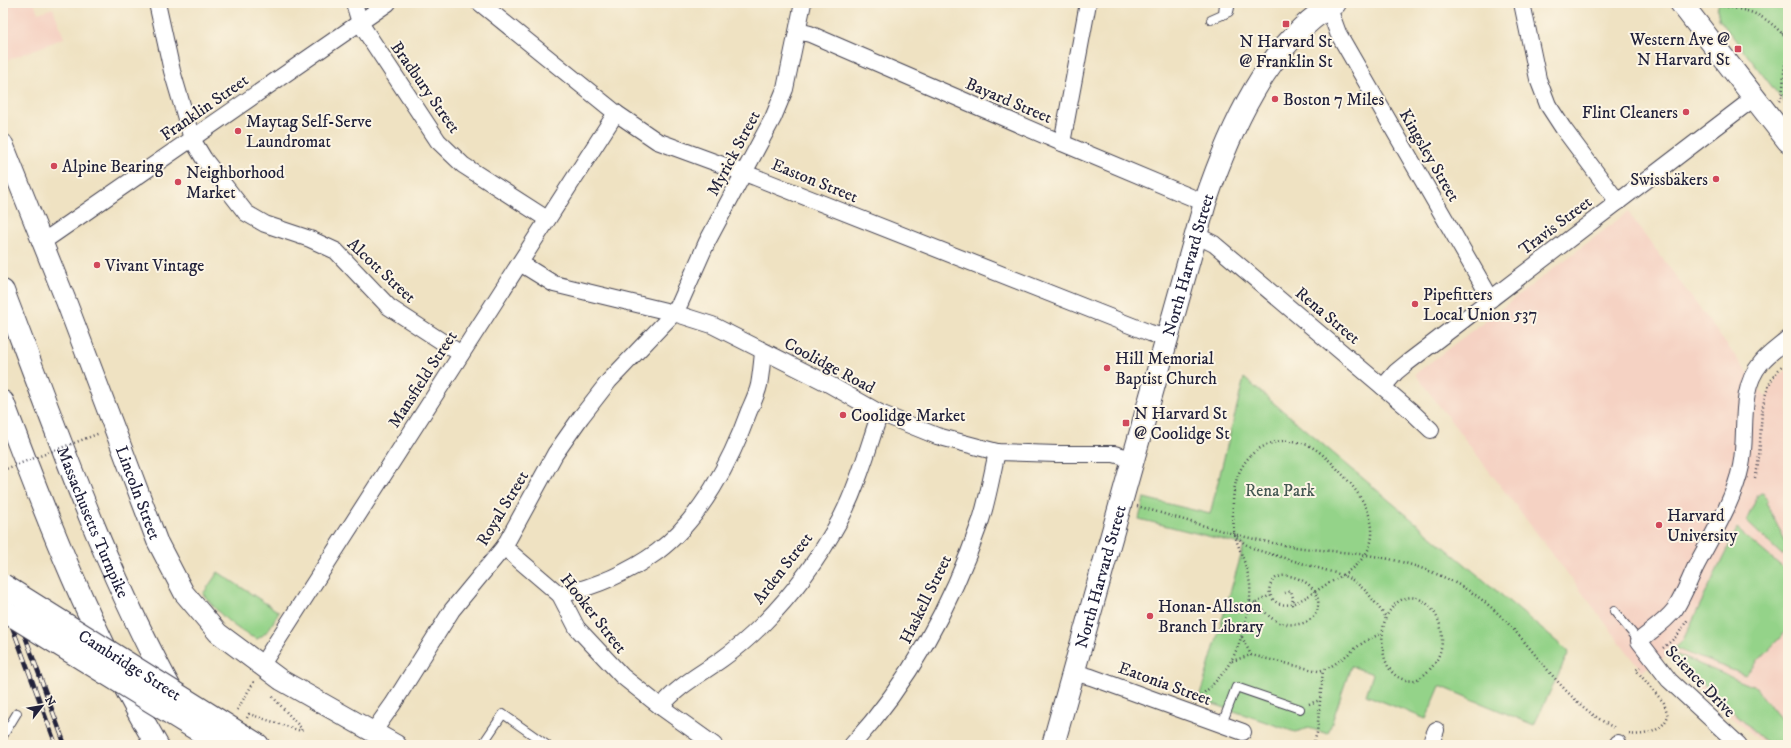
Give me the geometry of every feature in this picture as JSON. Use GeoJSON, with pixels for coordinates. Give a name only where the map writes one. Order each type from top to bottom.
{"type":"FeatureCollection","features":[{"type":"Feature","properties":{"kind":"main road"},"geometry":{"type":"LineString","coordinates":[[1681,3],[1788,141]]}},
{"type":"Feature","properties":{"kind":"main road"},"geometry":{"type":"LineString","coordinates":[[1703,3],[1701,19],[1706,36]]}},
{"type":"Feature","properties":{"kind":"main road","name":"North Harvard Street"},"geometry":{"type":"LineString","coordinates":[[1053,745],[1205,203],[1228,143],[1264,75],[1295,36],[1330,4]]}},
{"type":"Feature","properties":{"kind":"main road","name":"Massachusetts Turnpike"},"geometry":{"type":"LineString","coordinates":[[3,291],[113,574],[148,648],[203,745]]}},
{"type":"Feature","properties":{"kind":"main road"},"geometry":{"type":"LineString","coordinates":[[3,402],[70,574],[116,671],[157,745]]}},
{"type":"Feature","properties":{"kind":"main road","name":"Cambridge Street"},"geometry":{"type":"LineString","coordinates":[[3,585],[249,733]]}},
{"type":"Feature","properties":{"kind":"main road","name":"Cambridge Street"},"geometry":{"type":"LineString","coordinates":[[3,610],[222,745]]}},
{"type":"Feature","properties":{"kind":"street","name":"Alcott Street"},"geometry":{"type":"LineString","coordinates":[[157,3],[172,71],[192,139],[204,159],[246,212],[265,224],[310,239],[336,251],[389,307],[461,354]]}},
{"type":"Feature","properties":{"kind":"street","name":"Bradbury Street"},"geometry":{"type":"LineString","coordinates":[[354,3],[360,23],[438,141],[463,165],[547,219]]}},
{"type":"Feature","properties":{"kind":"street","name":"Franklin Street"},"geometry":{"type":"LineString","coordinates":[[41,242],[388,3]]}},
{"type":"Feature","properties":{"kind":"street","name":"Easton Street"},"geometry":{"type":"LineString","coordinates":[[480,3],[616,113],[657,141],[744,172],[1150,333],[1167,338]]}},
{"type":"Feature","properties":{"kind":"street","name":"Myrick Street"},"geometry":{"type":"LineString","coordinates":[[674,313],[680,304],[707,242],[773,118],[785,89],[803,3]]}},
{"type":"Feature","properties":{"kind":"street"},"geometry":{"type":"LineString","coordinates":[[1062,143],[1088,3]]}},
{"type":"Feature","properties":{"kind":"street"},"geometry":{"type":"LineString","coordinates":[[1522,3],[1538,79],[1548,105],[1563,128],[1618,202]]}},
{"type":"Feature","properties":{"kind":"street","name":"Kingsley Street"},"geometry":{"type":"LineString","coordinates":[[1330,4],[1338,33],[1491,299]]}},
{"type":"Feature","properties":{"kind":"street","name":"Bayard Street"},"geometry":{"type":"LineString","coordinates":[[798,31],[810,34],[1205,203]]}},
{"type":"Feature","properties":{"kind":"street","name":"Travis Street"},"geometry":{"type":"LineString","coordinates":[[1383,387],[1401,367],[1754,98]]}},
{"type":"Feature","properties":{"kind":"street","name":"Mansfield Street"},"geometry":{"type":"LineString","coordinates":[[259,672],[616,113]]}},
{"type":"Feature","properties":{"kind":"street","name":"Lincoln Street"},"geometry":{"type":"LineString","coordinates":[[3,144],[41,242],[66,301],[156,541],[184,593],[218,633],[259,672],[305,695],[396,745]]}},
{"type":"Feature","properties":{"kind":"street","name":"Rena Street"},"geometry":{"type":"LineString","coordinates":[[1196,235],[1214,244],[1383,387],[1431,430]]}},
{"type":"Feature","properties":{"kind":"street","name":"Coolidge Road"},"geometry":{"type":"LineString","coordinates":[[520,263],[554,284],[674,313],[712,325],[825,382],[880,413],[937,436],[997,452],[1109,454],[1133,459]]}},
{"type":"Feature","properties":{"kind":"street","name":"Royal Street"},"geometry":{"type":"LineString","coordinates":[[374,732],[452,610],[504,546],[555,454],[581,417],[609,381],[674,313]]}},
{"type":"Feature","properties":{"kind":"street"},"geometry":{"type":"LineString","coordinates":[[1639,641],[1664,620],[1675,608],[1714,532],[1734,489],[1742,466],[1744,416],[1753,377],[1760,363],[1788,339]]}},
{"type":"Feature","properties":{"kind":"street"},"geometry":{"type":"LineString","coordinates":[[560,595],[584,589],[620,574],[657,552],[682,528],[710,492],[738,441],[759,386],[763,352]]}},
{"type":"Feature","properties":{"kind":"street","name":"Arden Street"},"geometry":{"type":"LineString","coordinates":[[661,707],[680,688],[724,658],[762,625],[798,585],[822,551],[841,517],[859,474],[880,413]]}},
{"type":"Feature","properties":{"kind":"street","name":"Haskell Street"},"geometry":{"type":"LineString","coordinates":[[852,745],[907,675],[936,628],[958,582],[981,518],[997,452]]}},
{"type":"Feature","properties":{"kind":"street","name":"Hooker Street"},"geometry":{"type":"LineString","coordinates":[[504,546],[560,595],[577,628],[601,656],[622,676],[661,707],[714,745]]}},
{"type":"Feature","properties":{"kind":"street","name":"Science Drive"},"geometry":{"type":"LineString","coordinates":[[1639,641],[1669,680],[1739,745]]}},
{"type":"Feature","properties":{"kind":"street","name":"Eatonia Street"},"geometry":{"type":"LineString","coordinates":[[1073,672],[1243,732]]}},
{"type":"Feature","properties":{"kind":"street"},"geometry":{"type":"LineString","coordinates":[[1430,745],[1436,730]]}},
{"type":"Feature","properties":{"kind":"lane"},"geometry":{"type":"LineString","coordinates":[[1223,15],[1224,3]]}},
{"type":"Feature","properties":{"kind":"lane"},"geometry":{"type":"LineString","coordinates":[[1212,20],[1229,12],[1230,3]]}},
{"type":"Feature","properties":{"kind":"lane"},"geometry":{"type":"LineString","coordinates":[[1614,611],[1639,641]]}},
{"type":"Feature","properties":{"kind":"lane"},"geometry":{"type":"LineString","coordinates":[[1222,724],[1236,687],[1300,709]]}},
{"type":"Feature","properties":{"kind":"lane"},"geometry":{"type":"LineString","coordinates":[[3,736],[17,714]]}},
{"type":"Feature","properties":{"kind":"lane"},"geometry":{"type":"LineString","coordinates":[[482,745],[503,714],[547,745]]}},
{"type":"Feature","properties":{"kind":"path"},"geometry":{"type":"LineString","coordinates":[[1716,3],[1726,7],[1747,10],[1763,17],[1788,40]]}},
{"type":"Feature","properties":{"kind":"path"},"geometry":{"type":"LineString","coordinates":[[1782,34],[1788,28]]}},
{"type":"Feature","properties":{"kind":"path"},"geometry":{"type":"LineString","coordinates":[[1779,101],[1782,96],[1783,71],[1788,56]]}},
{"type":"Feature","properties":{"kind":"path"},"geometry":{"type":"LineString","coordinates":[[3,470],[100,433]]}},
{"type":"Feature","properties":{"kind":"path"},"geometry":{"type":"LineString","coordinates":[[1181,709],[1206,691],[1220,676],[1232,661],[1242,637],[1250,601],[1249,577],[1234,534],[1233,493],[1239,474],[1246,460],[1257,450],[1270,444],[1284,441],[1298,442],[1313,448],[1330,461],[1348,480],[1368,509],[1372,523],[1372,539],[1366,555],[1360,562],[1342,575],[1314,592],[1292,604],[1282,605],[1276,602],[1270,595],[1269,586],[1271,582],[1277,576],[1298,579],[1308,584],[1314,592],[1319,600],[1318,610],[1313,618],[1302,624],[1289,625],[1271,619],[1256,602]]}},
{"type":"Feature","properties":{"kind":"path"},"geometry":{"type":"LineString","coordinates":[[1121,502],[1234,534],[1298,548],[1366,555],[1403,562],[1451,581],[1480,598],[1514,628],[1575,701],[1620,738],[1652,732],[1662,725],[1668,716],[1664,703],[1636,670]]}},
{"type":"Feature","properties":{"kind":"path"},"geometry":{"type":"LineString","coordinates":[[1234,534],[1245,544],[1257,550],[1342,575],[1354,581],[1367,592],[1386,617]]}},
{"type":"Feature","properties":{"kind":"path"},"geometry":{"type":"LineString","coordinates":[[1285,593],[1291,591],[1293,598],[1292,604]]}},
{"type":"Feature","properties":{"kind":"path"},"geometry":{"type":"LineString","coordinates":[[1250,601],[1256,602],[1270,595]]}},
{"type":"Feature","properties":{"kind":"path"},"geometry":{"type":"LineString","coordinates":[[1417,598],[1427,602],[1435,612],[1440,625],[1442,640],[1440,653],[1428,671],[1419,678],[1408,681],[1394,673],[1387,663],[1383,650],[1382,634],[1386,617],[1394,606],[1406,599],[1417,598]]}},
{"type":"Feature","properties":{"kind":"path"},"geometry":{"type":"LineString","coordinates":[[1232,661],[1251,655],[1312,670],[1323,670],[1372,637],[1382,634]]}},
{"type":"Feature","properties":{"kind":"path"},"geometry":{"type":"LineString","coordinates":[[1242,637],[1251,655]]}},
{"type":"Feature","properties":{"kind":"path"},"geometry":{"type":"LineString","coordinates":[[1313,745],[1317,733],[1323,670]]}},
{"type":"Feature","properties":{"kind":"path"},"geometry":{"type":"LineString","coordinates":[[234,714],[259,672]]}},
{"type":"Feature","properties":{"kind":"path"},"geometry":{"type":"LineString","coordinates":[[249,733],[249,714],[301,731],[302,729],[268,692]]}},
{"type":"Feature","properties":{"kind":"shaded area"},"geometry":{"type":"Polygon","coordinates":[[[3,3],[34,3],[38,13],[53,8],[64,38],[3,62],[3,3]]]}},
{"type":"Feature","properties":{"kind":"shaded area","name":"Harvard University"},"geometry":{"type":"Polygon","coordinates":[[[1628,212],[1767,399],[1772,385],[1778,376],[1788,369],[1788,745],[1765,745],[1695,686],[1675,656],[1674,652],[1642,671],[1415,374],[1628,212]]]}},
{"type":"Feature","properties":{"kind":"green space"},"geometry":{"type":"Polygon","coordinates":[[[1719,3],[1763,3],[1788,9],[1788,107],[1719,19],[1717,9],[1719,3]]]}},
{"type":"Feature","properties":{"kind":"green space","name":"Rena Park"},"geometry":{"type":"Polygon","coordinates":[[[1244,378],[1569,652],[1534,725],[1440,686],[1426,719],[1366,695],[1373,674],[1351,666],[1328,734],[1309,728],[1295,732],[1199,699],[1244,545],[1139,519],[1144,498],[1210,514],[1244,378]]]}},
{"type":"Feature","properties":{"kind":"green space"},"geometry":{"type":"Polygon","coordinates":[[[1763,492],[1768,501],[1766,503],[1788,546],[1788,553],[1782,555],[1746,521],[1758,495],[1763,492]]]}},
{"type":"Feature","properties":{"kind":"green space"},"geometry":{"type":"Polygon","coordinates":[[[1737,529],[1787,571],[1788,579],[1788,629],[1745,675],[1674,648],[1683,640],[1737,529]]]}},
{"type":"Feature","properties":{"kind":"green space"},"geometry":{"type":"Polygon","coordinates":[[[218,572],[279,612],[270,627],[261,637],[257,639],[249,636],[234,626],[214,608],[203,594],[218,572]]]}},
{"type":"Feature","properties":{"kind":"green space"},"geometry":{"type":"Polygon","coordinates":[[[1677,655],[1755,687],[1788,728],[1788,745],[1769,745],[1684,667],[1675,656],[1677,655]]]}},
{"type":"Feature","properties":{"kind":"railway"},"geometry":{"type":"LineString","coordinates":[[3,576],[65,745]]}},
{"type":"Feature","properties":{"kind":"railway"},"geometry":{"type":"LineString","coordinates":[[3,602],[56,745]]}},
{"type":"Feature","properties":{"kind":"place","name":"N Harvard St @ Franklin St"},"geometry":{"type":"Point","coordinates":[1286,24]}},
{"type":"Feature","properties":{"kind":"place","name":"Western Ave @ N Harvard St"},"geometry":{"type":"Point","coordinates":[1738,49]}},
{"type":"Feature","properties":{"kind":"place","name":"Boston 7 Miles"},"geometry":{"type":"Point","coordinates":[1275,99]}},
{"type":"Feature","properties":{"kind":"place","name":"Flint Cleaners"},"geometry":{"type":"Point","coordinates":[1686,112]}},
{"type":"Feature","properties":{"kind":"place","name":"Maytag Self-Serve Laundromat"},"geometry":{"type":"Point","coordinates":[238,131]}},
{"type":"Feature","properties":{"kind":"place","name":"Alpine Bearing"},"geometry":{"type":"Point","coordinates":[54,166]}},
{"type":"Feature","properties":{"kind":"place","name":"Swissbäkers"},"geometry":{"type":"Point","coordinates":[1716,179]}},
{"type":"Feature","properties":{"kind":"place","name":"Neighborhood Market"},"geometry":{"type":"Point","coordinates":[178,182]}},
{"type":"Feature","properties":{"kind":"place","name":"Vivant Vintage"},"geometry":{"type":"Point","coordinates":[97,265]}},
{"type":"Feature","properties":{"kind":"place","name":"Pipefitters Local Union 537"},"geometry":{"type":"Point","coordinates":[1415,304]}},
{"type":"Feature","properties":{"kind":"place","name":"Hill Memorial Baptist Church"},"geometry":{"type":"Point","coordinates":[1107,368]}},
{"type":"Feature","properties":{"kind":"place","name":"Coolidge Market"},"geometry":{"type":"Point","coordinates":[843,415]}},
{"type":"Feature","properties":{"kind":"place","name":"N Harvard St @ Coolidge St"},"geometry":{"type":"Point","coordinates":[1126,423]}},
{"type":"Feature","properties":{"kind":"place","name":"Harvard University"},"geometry":{"type":"Point","coordinates":[1659,525]}},
{"type":"Feature","properties":{"kind":"place","name":"Honan-Allston Branch Library"},"geometry":{"type":"Point","coordinates":[1150,616]}}]}
